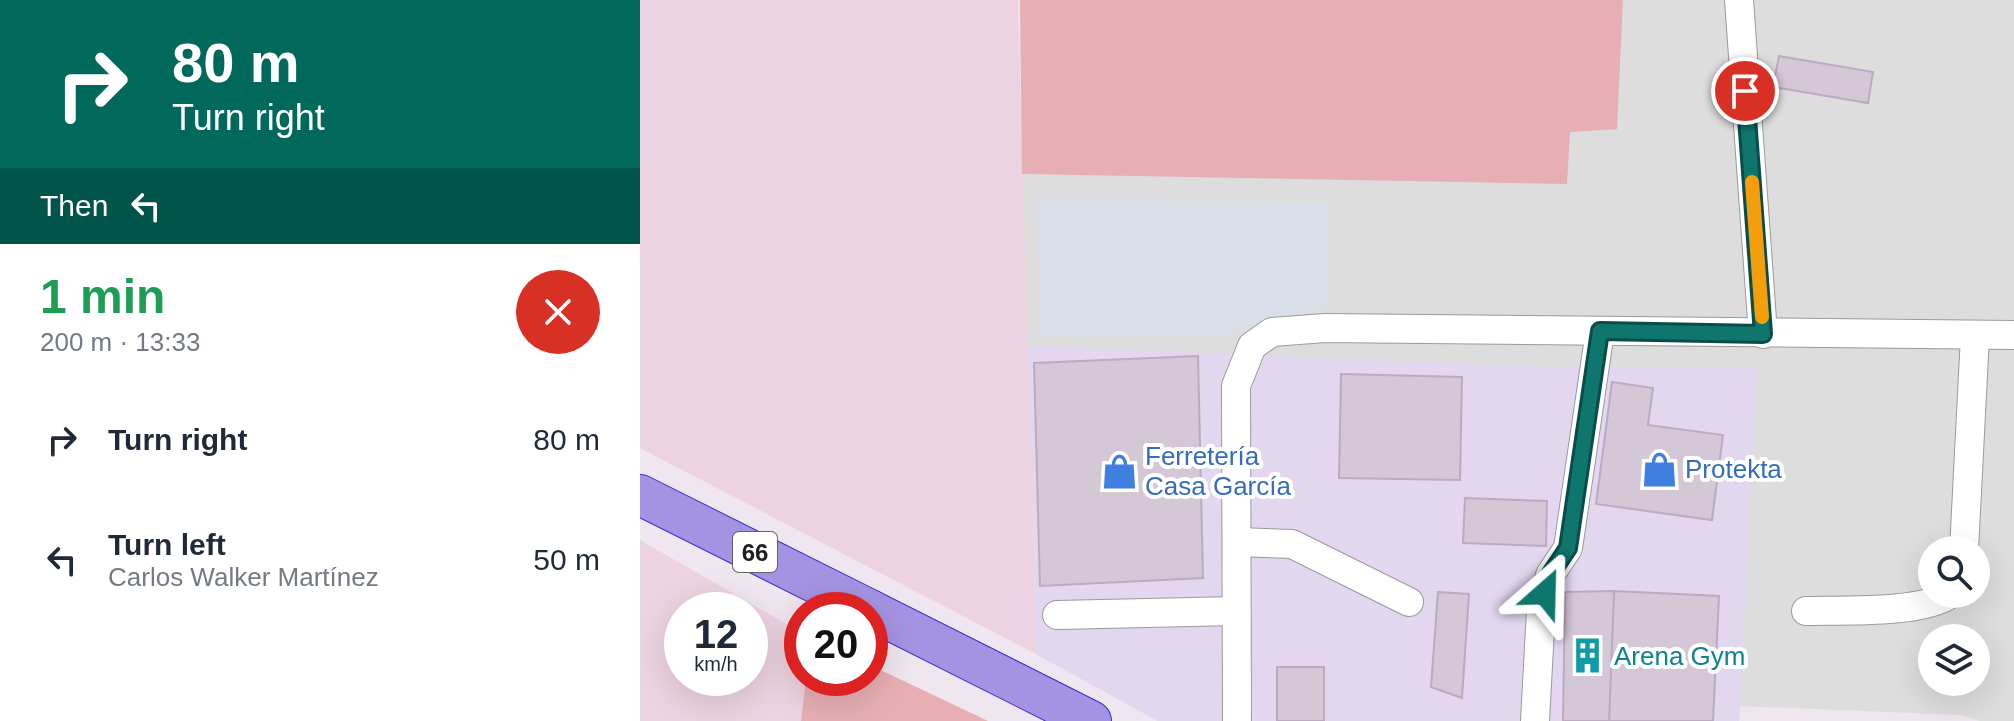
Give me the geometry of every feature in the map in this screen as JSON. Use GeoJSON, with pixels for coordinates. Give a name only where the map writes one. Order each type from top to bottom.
{"type":"FeatureCollection","features":[{"type":"Feature","properties":{"kind":"highway","name":"66"},"geometry":{"type":"LineString","coordinates":[[640,495],[834,592]]}},
{"type":"Feature","properties":{"kind":"highway","name":"66"},"geometry":{"type":"LineString","coordinates":[[888,620],[1055,712],[1091,721]]}},
{"type":"Feature","properties":{"kind":"street"},"geometry":{"type":"LineString","coordinates":[[1739,0],[1763,334]]}},
{"type":"Feature","properties":{"kind":"street"},"geometry":{"type":"LineString","coordinates":[[1237,721],[1236,386],[1252,346],[1272,332],[1325,328],[2014,335]]}},
{"type":"Feature","properties":{"kind":"street"},"geometry":{"type":"LineString","coordinates":[[1535,721],[1541,610],[1550,575],[1568,548],[1600,331]]}},
{"type":"Feature","properties":{"kind":"street"},"geometry":{"type":"LineString","coordinates":[[1965,536],[1975,336]]}},
{"type":"Feature","properties":{"kind":"street"},"geometry":{"type":"LineString","coordinates":[[1237,542],[1292,544],[1409,602]]}},
{"type":"Feature","properties":{"kind":"street"},"geometry":{"type":"LineString","coordinates":[[1806,611],[1880,611],[1918,604]]}},
{"type":"Feature","properties":{"kind":"street"},"geometry":{"type":"LineString","coordinates":[[1057,615],[1236,611]]}},
{"type":"Feature","properties":{"kind":"shaded area"},"geometry":{"type":"Polygon","coordinates":[[[640,0],[1018,0],[1036,654],[640,448],[640,0]]]}},
{"type":"Feature","properties":{"kind":"shaded area"},"geometry":{"type":"Polygon","coordinates":[[[1020,0],[2014,0],[2014,721],[1980,721],[1960,715],[1740,706],[1739,721],[1158,721],[1036,654],[1020,0]]]}},
{"type":"Feature","properties":{"kind":"shaded area"},"geometry":{"type":"Polygon","coordinates":[[[1020,0],[1623,0],[1617,129],[1570,132],[1567,184],[1022,174],[1020,0]]]}},
{"type":"Feature","properties":{"kind":"shaded area"},"geometry":{"type":"Polygon","coordinates":[[[1036,197],[1329,204],[1327,307],[1216,336],[1041,336],[1036,197]]]}},
{"type":"Feature","properties":{"kind":"shaded area"},"geometry":{"type":"Polygon","coordinates":[[[1028,346],[1575,368],[1757,368],[1739,721],[1158,721],[1036,654],[1028,346]]]}},
{"type":"Feature","properties":{"kind":"shaded area"},"geometry":{"type":"Polygon","coordinates":[[[640,540],[731,592],[664,592],[664,696],[768,696],[768,613],[784,623],[784,696],[804,696],[801,721],[640,721],[640,540]]]}},
{"type":"Feature","properties":{"kind":"shaded area"},"geometry":{"type":"Polygon","coordinates":[[[888,674],[988,721],[801,721],[804,696],[888,696],[888,674]]]}},
{"type":"Feature","properties":{"kind":"building"},"geometry":{"type":"Polygon","coordinates":[[[1779,56],[1873,72],[1868,103],[1773,87],[1779,56]]]}},
{"type":"Feature","properties":{"kind":"building","name":"Ferretería Casa García"},"geometry":{"type":"Polygon","coordinates":[[[1198,356],[1203,578],[1040,586],[1034,363],[1198,356]]]}},
{"type":"Feature","properties":{"kind":"building"},"geometry":{"type":"Polygon","coordinates":[[[1341,374],[1462,377],[1460,480],[1339,478],[1341,374]]]}},
{"type":"Feature","properties":{"kind":"building","name":"Protekta"},"geometry":{"type":"Polygon","coordinates":[[[1612,382],[1653,388],[1648,425],[1723,435],[1712,520],[1596,504],[1612,382]]]}},
{"type":"Feature","properties":{"kind":"building"},"geometry":{"type":"Polygon","coordinates":[[[1465,498],[1547,501],[1546,546],[1463,543],[1465,498]]]}},
{"type":"Feature","properties":{"kind":"building"},"geometry":{"type":"Polygon","coordinates":[[[1614,591],[1719,596],[1713,721],[1609,721],[1614,591]]]}},
{"type":"Feature","properties":{"kind":"building","name":"Arena Gym"},"geometry":{"type":"Polygon","coordinates":[[[1614,591],[1609,721],[1563,721],[1565,592],[1614,591]]]}},
{"type":"Feature","properties":{"kind":"building"},"geometry":{"type":"Polygon","coordinates":[[[1438,592],[1469,594],[1462,698],[1431,687],[1438,592]]]}},
{"type":"Feature","properties":{"kind":"building"},"geometry":{"type":"Polygon","coordinates":[[[1277,667],[1324,667],[1324,721],[1277,721],[1277,667]]]}},
{"type":"Feature","properties":{"kind":"slow traffic"},"geometry":{"type":"LineString","coordinates":[[1752,182],[1762,317]]}},
{"type":"Feature","properties":{"kind":"place","name":"Protekta"},"geometry":{"type":"Point","coordinates":[1659,469]}},
{"type":"Feature","properties":{"kind":"place","name":"Ferretería Casa García"},"geometry":{"type":"Point","coordinates":[1119,471]}},
{"type":"Feature","properties":{"kind":"place","name":"Arena Gym"},"geometry":{"type":"Point","coordinates":[1588,656]}},
{"type":"Feature","properties":{"kind":"route"},"geometry":{"type":"LineString","coordinates":[[1545,593],[1550,575],[1568,548],[1600,331],[1763,334],[1745,91]]}}]}
